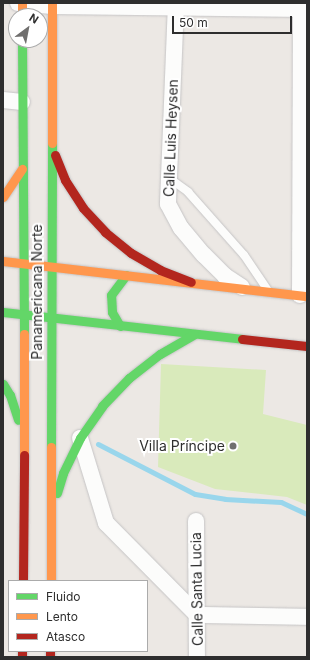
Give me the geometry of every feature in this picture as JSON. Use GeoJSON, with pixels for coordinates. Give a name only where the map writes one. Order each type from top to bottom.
{"type":"FeatureCollection","features":[{"type":"Feature","properties":{"kind":"main road","name":"Panamericana Norte"},"geometry":{"type":"LineString","coordinates":[[51,580],[52,5]]}},
{"type":"Feature","properties":{"kind":"main road","name":"Panamericana Norte"},"geometry":{"type":"LineString","coordinates":[[22,48],[24,316],[23,580]]}},
{"type":"Feature","properties":{"kind":"main road"},"geometry":{"type":"LineString","coordinates":[[52,149],[65,180],[83,208],[105,232],[137,257],[160,270],[191,282]]}},
{"type":"Feature","properties":{"kind":"main road"},"geometry":{"type":"LineString","coordinates":[[3,197],[22,169]]}},
{"type":"Feature","properties":{"kind":"main road"},"geometry":{"type":"LineString","coordinates":[[3,261],[303,295]]}},
{"type":"Feature","properties":{"kind":"main road"},"geometry":{"type":"LineString","coordinates":[[120,326],[112,312],[112,295],[119,281],[126,275]]}},
{"type":"Feature","properties":{"kind":"main road"},"geometry":{"type":"LineString","coordinates":[[3,312],[24,316],[307,346]]}},
{"type":"Feature","properties":{"kind":"main road"},"geometry":{"type":"LineString","coordinates":[[51,510],[63,473],[80,438],[102,406],[129,378],[160,354],[194,334]]}},
{"type":"Feature","properties":{"kind":"main road"},"geometry":{"type":"LineString","coordinates":[[3,384],[10,395],[24,439]]}},
{"type":"Feature","properties":{"kind":"street"},"geometry":{"type":"LineString","coordinates":[[18,3],[52,5],[303,7],[303,295]]}},
{"type":"Feature","properties":{"kind":"street","name":"Calle Luis Heysen"},"geometry":{"type":"LineString","coordinates":[[176,6],[168,204],[181,228],[225,276],[245,288]]}},
{"type":"Feature","properties":{"kind":"street"},"geometry":{"type":"LineString","coordinates":[[3,100],[22,102]]}},
{"type":"Feature","properties":{"kind":"street"},"geometry":{"type":"LineString","coordinates":[[80,438],[106,523],[197,615],[307,617]]}},
{"type":"Feature","properties":{"kind":"street","name":"Calle Santa Lucia"},"geometry":{"type":"LineString","coordinates":[[196,522],[197,657]]}},
{"type":"Feature","properties":{"kind":"lane"},"geometry":{"type":"LineString","coordinates":[[169,178],[194,197],[244,255],[268,291]]}},
{"type":"Feature","properties":{"kind":"green space","name":"Villa Príncipe"},"geometry":{"type":"Polygon","coordinates":[[[161,364],[266,370],[263,414],[307,425],[307,505],[287,497],[215,489],[158,467],[161,364]]]}},
{"type":"Feature","properties":{"kind":"waterway"},"geometry":{"type":"LineString","coordinates":[[98,444],[195,494],[225,499],[281,502],[307,514]]}},
{"type":"Feature","properties":{"kind":"traffic: fast"},"geometry":{"type":"LineString","coordinates":[[22,48],[24,334]]}},
{"type":"Feature","properties":{"kind":"traffic: fast"},"geometry":{"type":"LineString","coordinates":[[51,447],[52,143]]}},
{"type":"Feature","properties":{"kind":"traffic: fast"},"geometry":{"type":"LineString","coordinates":[[120,326],[112,312],[111,295],[126,275]]}},
{"type":"Feature","properties":{"kind":"traffic: fast"},"geometry":{"type":"LineString","coordinates":[[3,312],[242,339]]}},
{"type":"Feature","properties":{"kind":"traffic: fast"},"geometry":{"type":"LineString","coordinates":[[57,493],[63,473],[80,438],[102,406],[129,378],[160,354],[194,334]]}},
{"type":"Feature","properties":{"kind":"traffic: fast"},"geometry":{"type":"LineString","coordinates":[[3,384],[10,395],[18,420]]}},
{"type":"Feature","properties":{"kind":"traffic: slow"},"geometry":{"type":"LineString","coordinates":[[22,3],[22,8]]}},
{"type":"Feature","properties":{"kind":"traffic: slow"},"geometry":{"type":"LineString","coordinates":[[52,3],[52,143]]}},
{"type":"Feature","properties":{"kind":"traffic: slow"},"geometry":{"type":"LineString","coordinates":[[3,197],[22,169]]}},
{"type":"Feature","properties":{"kind":"traffic: slow"},"geometry":{"type":"LineString","coordinates":[[3,261],[307,296]]}},
{"type":"Feature","properties":{"kind":"traffic: slow"},"geometry":{"type":"LineString","coordinates":[[24,334],[24,455]]}},
{"type":"Feature","properties":{"kind":"traffic: slow"},"geometry":{"type":"LineString","coordinates":[[51,447],[51,580]]}},
{"type":"Feature","properties":{"kind":"traffic: jam"},"geometry":{"type":"LineString","coordinates":[[55,155],[65,180],[83,208],[105,232],[131,253],[160,270],[191,282]]}},
{"type":"Feature","properties":{"kind":"traffic: jam"},"geometry":{"type":"LineString","coordinates":[[242,339],[307,346]]}},
{"type":"Feature","properties":{"kind":"traffic: jam"},"geometry":{"type":"LineString","coordinates":[[23,580],[24,455]]}},
{"type":"Feature","properties":{"kind":"traffic: jam"},"geometry":{"type":"LineString","coordinates":[[22,652],[22,657]]}},
{"type":"Feature","properties":{"kind":"traffic: jam"},"geometry":{"type":"LineString","coordinates":[[50,652],[50,657]]}},
{"type":"Feature","properties":{"kind":"place","name":"Villa Príncipe"},"geometry":{"type":"Point","coordinates":[233,446]}}]}
